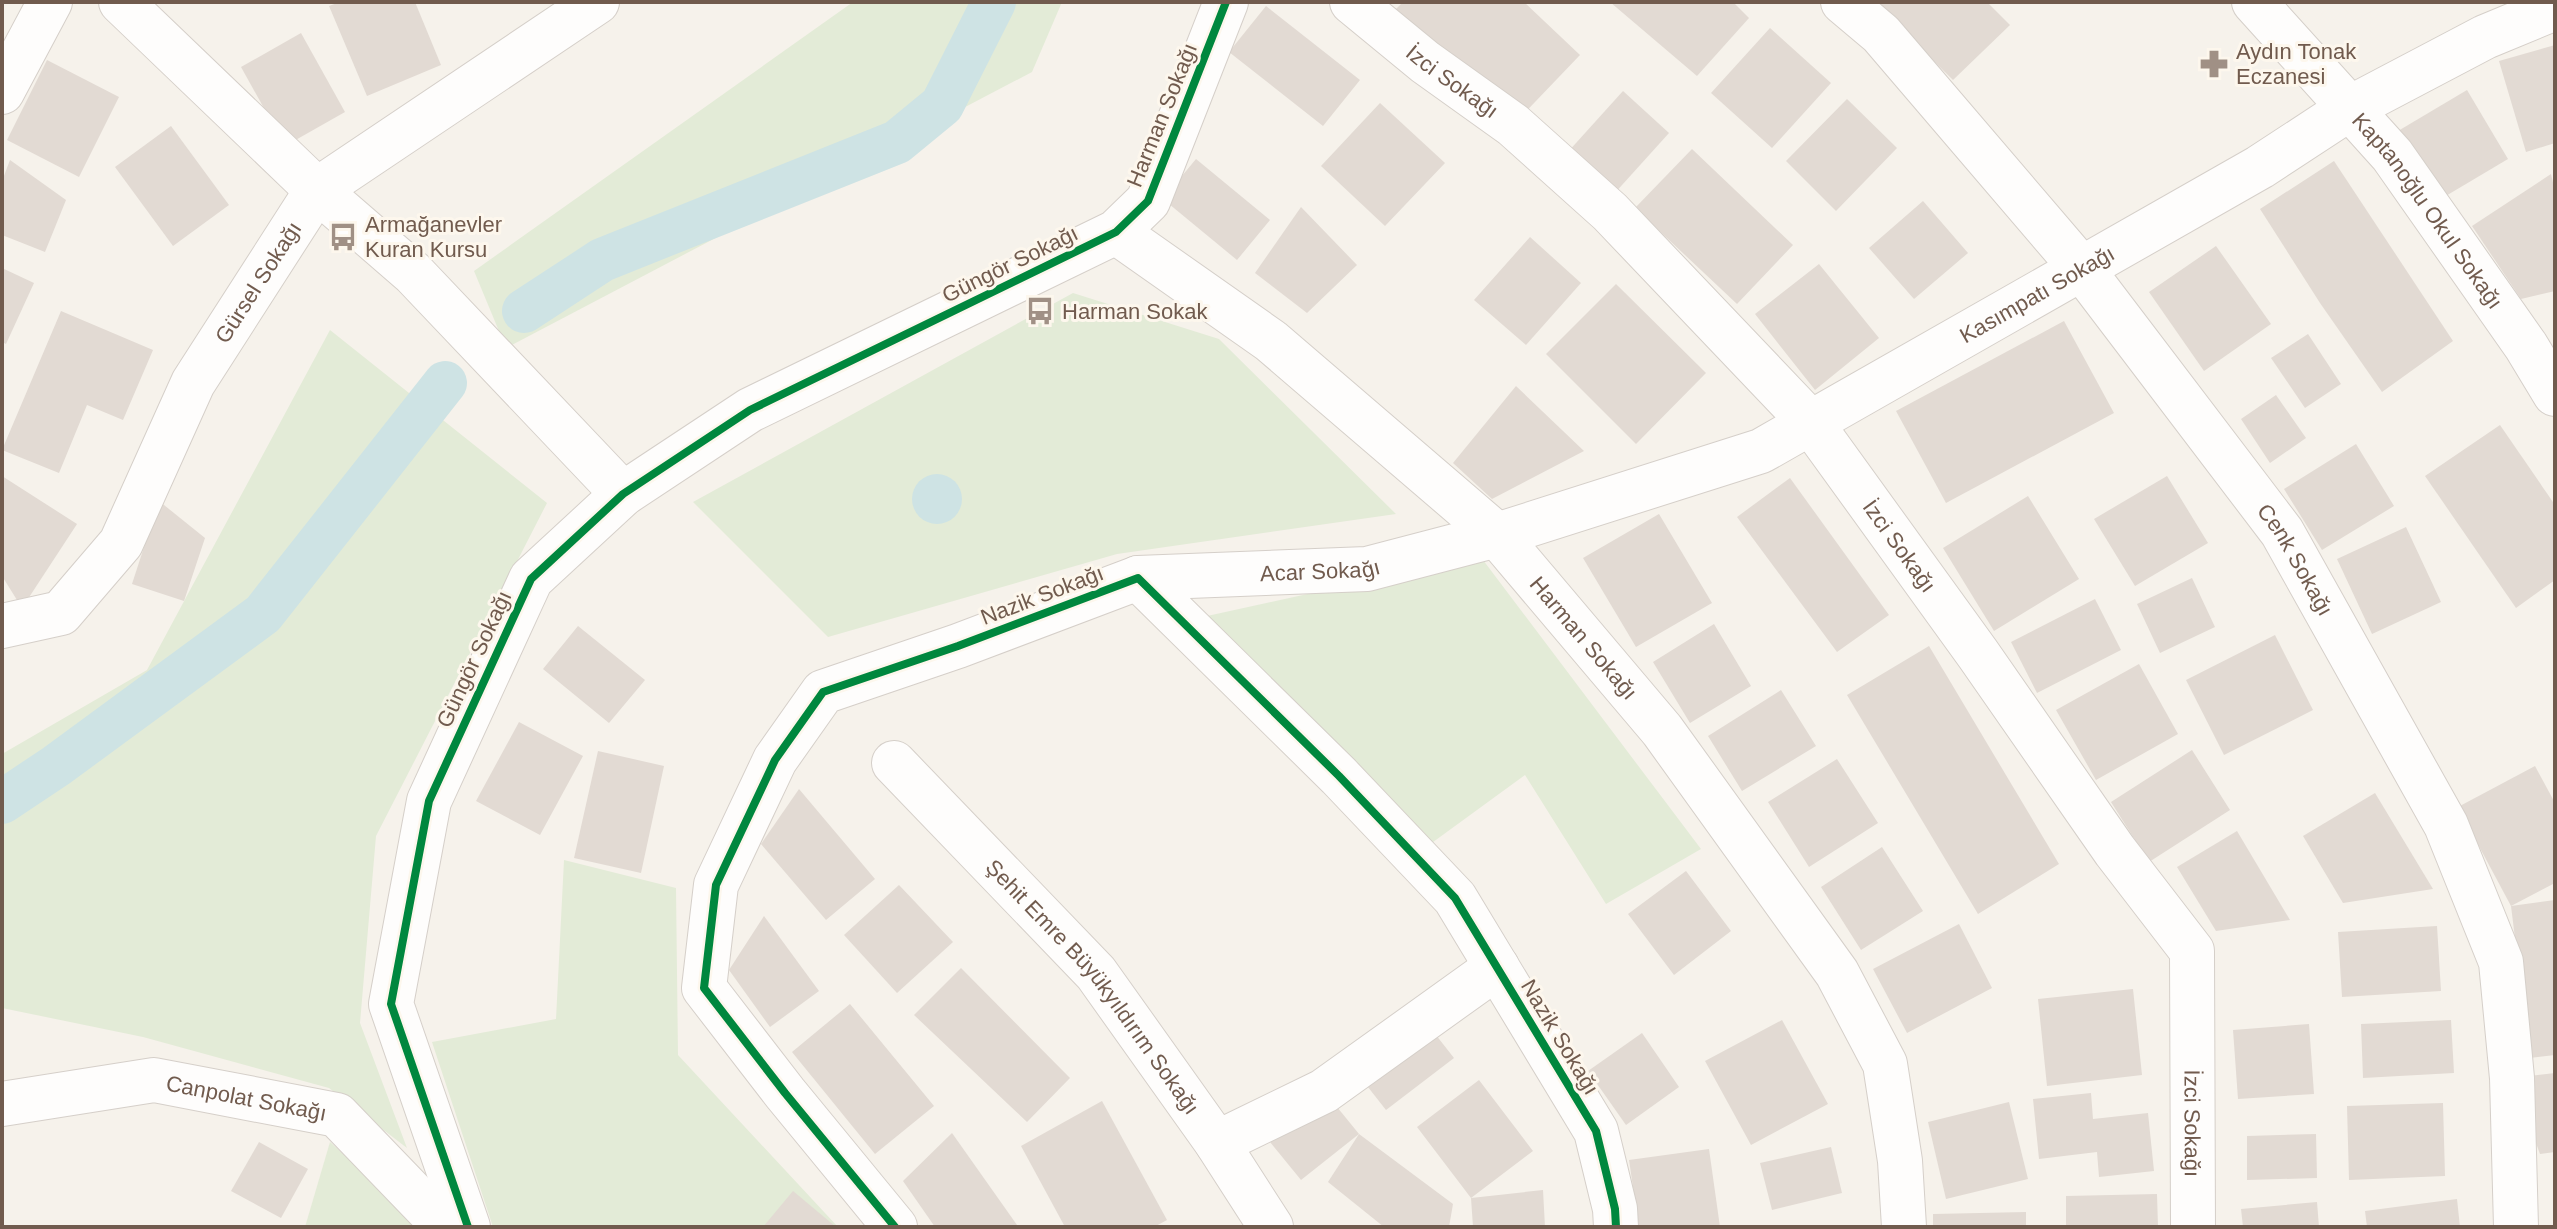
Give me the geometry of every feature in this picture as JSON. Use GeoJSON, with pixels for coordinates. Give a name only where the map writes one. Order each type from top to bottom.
{"type":"FeatureCollection","features":[{"type":"Feature","properties":{"kind":"street"},"geometry":{"type":"LineString","coordinates":[[2,92],[50,2]]}},
{"type":"Feature","properties":{"kind":"street"},"geometry":{"type":"LineString","coordinates":[[121,2],[317,190],[413,273],[623,494]]}},
{"type":"Feature","properties":{"kind":"street","name":"Gürsel Sokağı"},"geometry":{"type":"LineString","coordinates":[[2,626],[61,613],[121,543],[193,383],[317,190],[597,2]]}},
{"type":"Feature","properties":{"kind":"street","name":"Harman Sokağı"},"geometry":{"type":"LineString","coordinates":[[1226,2],[1148,201],[1116,232],[1271,341],[1497,535],[1662,730],[1837,973],[1885,1064],[1900,1161],[1904,1227]]}},
{"type":"Feature","properties":{"kind":"street","name":"İzci Sokağı"},"geometry":{"type":"LineString","coordinates":[[1352,2],[1425,62],[1513,125],[1610,212],[1811,423],[2115,851],[2192,951],[2193,1227]]}},
{"type":"Feature","properties":{"kind":"street","name":"Cenk Sokağı"},"geometry":{"type":"LineString","coordinates":[[1843,2],[1881,34],[2082,269],[2282,532],[2446,825],[2501,962],[2512,1078],[2516,1227]]}},
{"type":"Feature","properties":{"kind":"street","name":"Kaptanoğlu Okul Sokağı"},"geometry":{"type":"LineString","coordinates":[[2254,2],[2392,155],[2539,334],[2555,394]]}},
{"type":"Feature","properties":{"kind":"street","name":"Kasımpatı Sokağı"},"geometry":{"type":"LineString","coordinates":[[1497,535],[1761,451],[2260,167],[2350,108],[2485,37],[2555,8]]}},
{"type":"Feature","properties":{"kind":"street","name":"Güngör Sokağı"},"geometry":{"type":"LineString","coordinates":[[468,1227],[391,1004],[429,801],[531,579],[623,494],[750,410],[1116,232]]}},
{"type":"Feature","properties":{"kind":"street","name":"Acar Sokağı"},"geometry":{"type":"LineString","coordinates":[[1138,578],[1367,569],[1497,535]]}},
{"type":"Feature","properties":{"kind":"street","name":"Nazik Sokağı"},"geometry":{"type":"LineString","coordinates":[[895,1227],[704,988],[716,885],[775,760],[823,692],[958,646],[1138,578],[1339,776],[1455,898],[1596,1131],[1615,1209],[1616,1227]]}},
{"type":"Feature","properties":{"kind":"street","name":"Şehit Emre Büyükyıldırım Sokağı"},"geometry":{"type":"LineString","coordinates":[[894,763],[1096,973],[1217,1143],[1271,1227]]}},
{"type":"Feature","properties":{"kind":"street","name":"Nazik Sokağı"},"geometry":{"type":"LineString","coordinates":[[1217,1143],[1324,1091],[1497,967]]}},
{"type":"Feature","properties":{"kind":"street","name":"Canpolat Sokağı"},"geometry":{"type":"LineString","coordinates":[[2,1104],[154,1080],[337,1115],[445,1227]]}},
{"type":"Feature","properties":{"kind":"green space"},"geometry":{"type":"Polygon","coordinates":[[[853,2],[1062,2],[1032,72],[506,348],[474,271],[853,2]]]}},
{"type":"Feature","properties":{"kind":"green space"},"geometry":{"type":"Polygon","coordinates":[[[1073,293],[1219,339],[1396,514],[1117,554],[828,637],[693,502],[1073,293]]]}},
{"type":"Feature","properties":{"kind":"green space"},"geometry":{"type":"Polygon","coordinates":[[[330,330],[547,503],[376,836],[360,1023],[407,1148],[329,1088],[143,1037],[2,1008],[2,754],[147,670],[330,330]]]}},
{"type":"Feature","properties":{"kind":"green space"},"geometry":{"type":"Polygon","coordinates":[[[1480,556],[1701,849],[1606,904],[1525,775],[1429,845],[1198,618],[1480,556]]]}},
{"type":"Feature","properties":{"kind":"green space"},"geometry":{"type":"Polygon","coordinates":[[[564,860],[676,888],[678,1055],[838,1227],[493,1227],[432,1042],[556,1019],[564,860]]]}},
{"type":"Feature","properties":{"kind":"green space"},"geometry":{"type":"Polygon","coordinates":[[[330,1142],[423,1227],[305,1227],[330,1142]]]}},
{"type":"Feature","properties":{"kind":"shaded area"},"geometry":{"type":"Polygon","coordinates":[[[937,474],[954,482],[962,499],[954,516],[937,524],[920,516],[912,499],[920,482],[937,474]]]}},
{"type":"Feature","properties":{"kind":"building"},"geometry":{"type":"Polygon","coordinates":[[[340,2],[415,2],[441,65],[367,96],[329,6],[340,2]]]}},
{"type":"Feature","properties":{"kind":"building"},"geometry":{"type":"Polygon","coordinates":[[[1403,2],[1524,2],[1580,55],[1513,125],[1393,12],[1403,2]]]}},
{"type":"Feature","properties":{"kind":"building"},"geometry":{"type":"Polygon","coordinates":[[[1610,2],[1733,2],[1749,18],[1697,76],[1610,2]]]}},
{"type":"Feature","properties":{"kind":"building"},"geometry":{"type":"Polygon","coordinates":[[[1874,2],[1987,2],[2010,25],[1953,80],[1874,2]]]}},
{"type":"Feature","properties":{"kind":"building"},"geometry":{"type":"Polygon","coordinates":[[[1266,6],[1360,80],[1323,126],[1229,52],[1266,6]]]}},
{"type":"Feature","properties":{"kind":"building"},"geometry":{"type":"Polygon","coordinates":[[[1770,28],[1831,83],[1772,148],[1711,93],[1770,28]]]}},
{"type":"Feature","properties":{"kind":"building"},"geometry":{"type":"Polygon","coordinates":[[[301,33],[345,112],[285,146],[241,67],[301,33]]]}},
{"type":"Feature","properties":{"kind":"building"},"geometry":{"type":"Polygon","coordinates":[[[2555,45],[2555,143],[2526,152],[2499,61],[2555,45]]]}},
{"type":"Feature","properties":{"kind":"building"},"geometry":{"type":"Polygon","coordinates":[[[47,60],[119,97],[79,177],[7,140],[47,60]]]}},
{"type":"Feature","properties":{"kind":"building"},"geometry":{"type":"Polygon","coordinates":[[[2467,90],[2508,159],[2439,200],[2398,131],[2467,90]]]}},
{"type":"Feature","properties":{"kind":"building"},"geometry":{"type":"Polygon","coordinates":[[[1623,91],[1669,133],[1613,195],[1567,153],[1623,91]]]}},
{"type":"Feature","properties":{"kind":"building"},"geometry":{"type":"Polygon","coordinates":[[[1847,99],[1897,148],[1836,211],[1786,161],[1847,99]]]}},
{"type":"Feature","properties":{"kind":"building"},"geometry":{"type":"Polygon","coordinates":[[[1380,103],[1445,163],[1385,226],[1321,166],[1380,103]]]}},
{"type":"Feature","properties":{"kind":"building"},"geometry":{"type":"Polygon","coordinates":[[[171,126],[229,205],[173,246],[115,167],[171,126]]]}},
{"type":"Feature","properties":{"kind":"building"},"geometry":{"type":"Polygon","coordinates":[[[1692,149],[1793,245],[1737,304],[1635,208],[1692,149]]]}},
{"type":"Feature","properties":{"kind":"building"},"geometry":{"type":"Polygon","coordinates":[[[1196,159],[1270,220],[1237,260],[1163,199],[1196,159]]]}},
{"type":"Feature","properties":{"kind":"building"},"geometry":{"type":"Polygon","coordinates":[[[10,160],[66,200],[45,252],[2,235],[2,181],[10,160]]]}},
{"type":"Feature","properties":{"kind":"building"},"geometry":{"type":"Polygon","coordinates":[[[2334,161],[2453,341],[2382,392],[2260,209],[2334,161]]]}},
{"type":"Feature","properties":{"kind":"building"},"geometry":{"type":"Polygon","coordinates":[[[2551,174],[2555,191],[2555,291],[2521,299],[2472,226],[2551,174]]]}},
{"type":"Feature","properties":{"kind":"building"},"geometry":{"type":"Polygon","coordinates":[[[1923,201],[1968,253],[1914,299],[1869,248],[1923,201]]]}},
{"type":"Feature","properties":{"kind":"building"},"geometry":{"type":"Polygon","coordinates":[[[1301,207],[1357,265],[1307,313],[1255,273],[1301,207]]]}},
{"type":"Feature","properties":{"kind":"building"},"geometry":{"type":"Polygon","coordinates":[[[1530,237],[1581,283],[1526,345],[1474,300],[1530,237]]]}},
{"type":"Feature","properties":{"kind":"building"},"geometry":{"type":"Polygon","coordinates":[[[2216,246],[2271,324],[2204,371],[2149,292],[2216,246]]]}},
{"type":"Feature","properties":{"kind":"building"},"geometry":{"type":"Polygon","coordinates":[[[1819,264],[1879,338],[1815,390],[1755,314],[1819,264]]]}},
{"type":"Feature","properties":{"kind":"building"},"geometry":{"type":"Polygon","coordinates":[[[2,268],[34,283],[6,344],[2,342],[2,268]]]}},
{"type":"Feature","properties":{"kind":"building"},"geometry":{"type":"Polygon","coordinates":[[[1616,284],[1706,373],[1636,444],[1546,354],[1616,284]]]}},
{"type":"Feature","properties":{"kind":"building"},"geometry":{"type":"Polygon","coordinates":[[[61,311],[153,350],[123,420],[87,405],[59,473],[2,450],[61,311]]]}},
{"type":"Feature","properties":{"kind":"building"},"geometry":{"type":"Polygon","coordinates":[[[2064,321],[2114,413],[1946,503],[1896,411],[2064,321]]]}},
{"type":"Feature","properties":{"kind":"building"},"geometry":{"type":"Polygon","coordinates":[[[2308,334],[2341,384],[2305,408],[2271,358],[2308,334]]]}},
{"type":"Feature","properties":{"kind":"building"},"geometry":{"type":"Polygon","coordinates":[[[1516,386],[1584,451],[1492,499],[1453,463],[1516,386]]]}},
{"type":"Feature","properties":{"kind":"building"},"geometry":{"type":"Polygon","coordinates":[[[2276,395],[2306,438],[2270,463],[2241,419],[2276,395]]]}},
{"type":"Feature","properties":{"kind":"building"},"geometry":{"type":"Polygon","coordinates":[[[2500,425],[2555,505],[2555,580],[2516,608],[2425,476],[2500,425]]]}},
{"type":"Feature","properties":{"kind":"building"},"geometry":{"type":"Polygon","coordinates":[[[2356,444],[2394,506],[2322,550],[2284,489],[2356,444]]]}},
{"type":"Feature","properties":{"kind":"building"},"geometry":{"type":"Polygon","coordinates":[[[2,476],[77,524],[22,608],[2,576],[2,476]]]}},
{"type":"Feature","properties":{"kind":"building"},"geometry":{"type":"Polygon","coordinates":[[[2167,476],[2208,543],[2135,586],[2094,519],[2167,476]]]}},
{"type":"Feature","properties":{"kind":"building"},"geometry":{"type":"Polygon","coordinates":[[[1790,478],[1889,615],[1837,652],[1737,517],[1790,478]]]}},
{"type":"Feature","properties":{"kind":"building"},"geometry":{"type":"Polygon","coordinates":[[[2028,496],[2079,579],[1994,631],[1943,548],[2028,496]]]}},
{"type":"Feature","properties":{"kind":"building"},"geometry":{"type":"Polygon","coordinates":[[[159,501],[205,538],[184,601],[132,584],[159,501]]]}},
{"type":"Feature","properties":{"kind":"building"},"geometry":{"type":"Polygon","coordinates":[[[1659,514],[1712,603],[1636,647],[1583,558],[1659,514]]]}},
{"type":"Feature","properties":{"kind":"building"},"geometry":{"type":"Polygon","coordinates":[[[2406,527],[2441,602],[2372,634],[2337,559],[2406,527]]]}},
{"type":"Feature","properties":{"kind":"building"},"geometry":{"type":"Polygon","coordinates":[[[2192,578],[2215,627],[2160,653],[2137,604],[2192,578]]]}},
{"type":"Feature","properties":{"kind":"building"},"geometry":{"type":"Polygon","coordinates":[[[2095,599],[2121,650],[2037,693],[2011,642],[2095,599]]]}},
{"type":"Feature","properties":{"kind":"building"},"geometry":{"type":"Polygon","coordinates":[[[1714,624],[1751,686],[1690,723],[1653,662],[1714,624]]]}},
{"type":"Feature","properties":{"kind":"building"},"geometry":{"type":"Polygon","coordinates":[[[578,626],[645,680],[609,723],[543,669],[578,626]]]}},
{"type":"Feature","properties":{"kind":"building"},"geometry":{"type":"Polygon","coordinates":[[[2275,635],[2313,710],[2224,755],[2186,680],[2275,635]]]}},
{"type":"Feature","properties":{"kind":"building"},"geometry":{"type":"Polygon","coordinates":[[[1929,646],[2059,864],[1978,914],[1847,695],[1929,646]]]}},
{"type":"Feature","properties":{"kind":"building"},"geometry":{"type":"Polygon","coordinates":[[[2139,664],[2178,734],[2096,780],[2056,710],[2139,664]]]}},
{"type":"Feature","properties":{"kind":"building"},"geometry":{"type":"Polygon","coordinates":[[[1781,690],[1816,746],[1742,791],[1708,736],[1781,690]]]}},
{"type":"Feature","properties":{"kind":"building"},"geometry":{"type":"Polygon","coordinates":[[[519,722],[583,756],[540,835],[476,801],[519,722]]]}},
{"type":"Feature","properties":{"kind":"building"},"geometry":{"type":"Polygon","coordinates":[[[2192,750],[2230,810],[2149,862],[2111,802],[2192,750]]]}},
{"type":"Feature","properties":{"kind":"building"},"geometry":{"type":"Polygon","coordinates":[[[598,751],[664,766],[641,873],[574,858],[598,751]]]}},
{"type":"Feature","properties":{"kind":"building"},"geometry":{"type":"Polygon","coordinates":[[[1837,759],[1878,823],[1809,867],[1768,802],[1837,759]]]}},
{"type":"Feature","properties":{"kind":"building"},"geometry":{"type":"Polygon","coordinates":[[[2535,766],[2555,803],[2555,883],[2511,906],[2458,807],[2535,766]]]}},
{"type":"Feature","properties":{"kind":"building"},"geometry":{"type":"Polygon","coordinates":[[[799,789],[875,879],[826,920],[761,844],[799,789]]]}},
{"type":"Feature","properties":{"kind":"building"},"geometry":{"type":"Polygon","coordinates":[[[2375,793],[2433,889],[2343,903],[2303,836],[2375,793]]]}},
{"type":"Feature","properties":{"kind":"building"},"geometry":{"type":"Polygon","coordinates":[[[2237,831],[2290,920],[2216,931],[2177,867],[2237,831]]]}},
{"type":"Feature","properties":{"kind":"building"},"geometry":{"type":"Polygon","coordinates":[[[1882,847],[1923,911],[1861,950],[1821,887],[1882,847]]]}},
{"type":"Feature","properties":{"kind":"building"},"geometry":{"type":"Polygon","coordinates":[[[1686,871],[1731,931],[1674,975],[1628,914],[1686,871]]]}},
{"type":"Feature","properties":{"kind":"building"},"geometry":{"type":"Polygon","coordinates":[[[899,885],[953,942],[897,993],[844,935],[899,885]]]}},
{"type":"Feature","properties":{"kind":"building"},"geometry":{"type":"Polygon","coordinates":[[[2555,900],[2555,1055],[2530,1058],[2511,906],[2555,900]]]}},
{"type":"Feature","properties":{"kind":"building"},"geometry":{"type":"Polygon","coordinates":[[[764,916],[819,991],[770,1027],[729,970],[764,916]]]}},
{"type":"Feature","properties":{"kind":"building"},"geometry":{"type":"Polygon","coordinates":[[[1959,924],[1992,988],[1907,1033],[1873,969],[1959,924]]]}},
{"type":"Feature","properties":{"kind":"building"},"geometry":{"type":"Polygon","coordinates":[[[2437,926],[2441,991],[2342,997],[2338,932],[2437,926]]]}},
{"type":"Feature","properties":{"kind":"building"},"geometry":{"type":"Polygon","coordinates":[[[961,968],[1070,1078],[1027,1122],[914,1015],[961,968]]]}},
{"type":"Feature","properties":{"kind":"building"},"geometry":{"type":"Polygon","coordinates":[[[2133,989],[2142,1075],[2047,1086],[2038,999],[2133,989]]]}},
{"type":"Feature","properties":{"kind":"building"},"geometry":{"type":"Polygon","coordinates":[[[850,1004],[934,1106],[875,1154],[792,1052],[850,1004]]]}},
{"type":"Feature","properties":{"kind":"building"},"geometry":{"type":"Polygon","coordinates":[[[1782,1020],[1828,1104],[1751,1145],[1705,1061],[1782,1020]]]}},
{"type":"Feature","properties":{"kind":"building"},"geometry":{"type":"Polygon","coordinates":[[[2451,1020],[2454,1073],[2363,1078],[2361,1024],[2451,1020]]]}},
{"type":"Feature","properties":{"kind":"building"},"geometry":{"type":"Polygon","coordinates":[[[2309,1024],[2314,1094],[2238,1099],[2233,1030],[2309,1024]]]}},
{"type":"Feature","properties":{"kind":"building"},"geometry":{"type":"Polygon","coordinates":[[[1432,1030],[1454,1058],[1386,1110],[1364,1082],[1432,1030]]]}},
{"type":"Feature","properties":{"kind":"building"},"geometry":{"type":"Polygon","coordinates":[[[1642,1033],[1679,1087],[1626,1125],[1588,1071],[1642,1033]]]}},
{"type":"Feature","properties":{"kind":"building"},"geometry":{"type":"Polygon","coordinates":[[[2555,1073],[2555,1152],[2540,1154],[2512,1078],[2555,1073]]]}},
{"type":"Feature","properties":{"kind":"building"},"geometry":{"type":"Polygon","coordinates":[[[1479,1080],[1533,1151],[1471,1198],[1417,1127],[1479,1080]]]}},
{"type":"Feature","properties":{"kind":"building"},"geometry":{"type":"Polygon","coordinates":[[[1324,1091],[1359,1134],[1301,1180],[1266,1137],[1324,1091]]]}},
{"type":"Feature","properties":{"kind":"building"},"geometry":{"type":"Polygon","coordinates":[[[2091,1093],[2093,1119],[2148,1113],[2154,1171],[2099,1177],[2097,1152],[2039,1159],[2033,1099],[2091,1093]]]}},
{"type":"Feature","properties":{"kind":"building"},"geometry":{"type":"Polygon","coordinates":[[[1102,1101],[1167,1220],[1154,1227],[1065,1227],[1021,1146],[1102,1101]]]}},
{"type":"Feature","properties":{"kind":"building"},"geometry":{"type":"Polygon","coordinates":[[[2009,1102],[2028,1179],[1946,1199],[1928,1122],[2009,1102]]]}},
{"type":"Feature","properties":{"kind":"building"},"geometry":{"type":"Polygon","coordinates":[[[2443,1103],[2445,1176],[2349,1180],[2347,1106],[2443,1103]]]}},
{"type":"Feature","properties":{"kind":"building"},"geometry":{"type":"Polygon","coordinates":[[[952,1133],[1017,1225],[935,1227],[903,1181],[952,1133]]]}},
{"type":"Feature","properties":{"kind":"building"},"geometry":{"type":"Polygon","coordinates":[[[1359,1134],[1453,1204],[1449,1227],[1384,1227],[1328,1182],[1359,1134]]]}},
{"type":"Feature","properties":{"kind":"building"},"geometry":{"type":"Polygon","coordinates":[[[2316,1134],[2317,1178],[2247,1180],[2247,1136],[2316,1134]]]}},
{"type":"Feature","properties":{"kind":"building"},"geometry":{"type":"Polygon","coordinates":[[[259,1142],[308,1169],[281,1218],[231,1191],[259,1142]]]}},
{"type":"Feature","properties":{"kind":"building"},"geometry":{"type":"Polygon","coordinates":[[[1831,1147],[1842,1193],[1772,1210],[1760,1163],[1831,1147]]]}},
{"type":"Feature","properties":{"kind":"building"},"geometry":{"type":"Polygon","coordinates":[[[1709,1149],[1720,1227],[1639,1227],[1629,1160],[1709,1149]]]}},
{"type":"Feature","properties":{"kind":"building"},"geometry":{"type":"Polygon","coordinates":[[[1543,1190],[1545,1227],[1473,1227],[1471,1198],[1543,1190]]]}},
{"type":"Feature","properties":{"kind":"building"},"geometry":{"type":"Polygon","coordinates":[[[793,1191],[836,1227],[763,1227],[793,1191]]]}},
{"type":"Feature","properties":{"kind":"building"},"geometry":{"type":"Polygon","coordinates":[[[2157,1194],[2158,1227],[2066,1227],[2066,1196],[2157,1194]]]}},
{"type":"Feature","properties":{"kind":"building"},"geometry":{"type":"Polygon","coordinates":[[[2457,1199],[2460,1227],[2367,1227],[2365,1211],[2457,1199]]]}},
{"type":"Feature","properties":{"kind":"building"},"geometry":{"type":"Polygon","coordinates":[[[2317,1202],[2319,1227],[2243,1227],[2241,1209],[2317,1202]]]}},
{"type":"Feature","properties":{"kind":"building"},"geometry":{"type":"Polygon","coordinates":[[[2026,1212],[2026,1227],[1933,1227],[1933,1214],[2026,1212]]]}},
{"type":"Feature","properties":{"kind":"waterway"},"geometry":{"type":"LineString","coordinates":[[524,311],[602,260],[897,142],[942,105],[994,2]]}},
{"type":"Feature","properties":{"kind":"waterway"},"geometry":{"type":"LineString","coordinates":[[2,802],[263,614],[445,383]]}},
{"type":"Feature","properties":{"kind":"cycle path"},"geometry":{"type":"LineString","coordinates":[[468,1227],[391,1004],[429,801],[531,579],[623,494],[750,410],[1116,232],[1148,201],[1226,2]]}},
{"type":"Feature","properties":{"kind":"cycle path"},"geometry":{"type":"LineString","coordinates":[[895,1227],[704,988],[716,885],[775,760],[823,692],[958,646],[1138,578],[1339,776],[1455,898],[1596,1131],[1615,1209],[1616,1227]]}},
{"type":"Feature","properties":{"kind":"place","name":"Aydın Tonak Eczanesi"},"geometry":{"type":"Point","coordinates":[2214,64]}},
{"type":"Feature","properties":{"kind":"place","name":"Armağanevler Kuran Kursu"},"geometry":{"type":"Point","coordinates":[343,237]}},
{"type":"Feature","properties":{"kind":"place","name":"Harman Sokak"},"geometry":{"type":"Point","coordinates":[1040,311]}}]}
